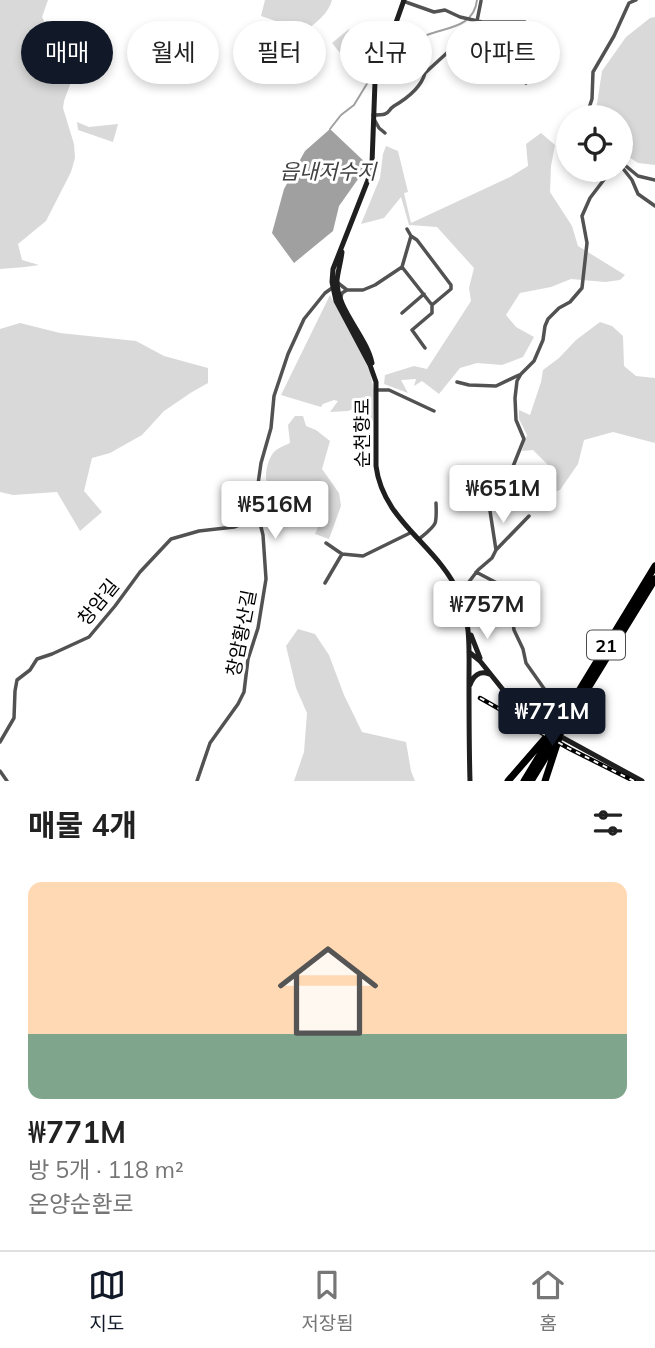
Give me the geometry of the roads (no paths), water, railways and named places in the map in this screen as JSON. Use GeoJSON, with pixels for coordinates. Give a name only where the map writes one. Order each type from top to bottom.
{"type":"FeatureCollection","features":[{"type":"Feature","properties":{"kind":"highway","name":"21"},"geometry":{"type":"LineString","coordinates":[[561,726],[655,566]]}},
{"type":"Feature","properties":{"kind":"highway","name":"21"},"geometry":{"type":"LineString","coordinates":[[524,781],[655,579]]}},
{"type":"Feature","properties":{"kind":"highway","name":"21"},"geometry":{"type":"LineString","coordinates":[[531,781],[548,747]]}},
{"type":"Feature","properties":{"kind":"highway"},"geometry":{"type":"LineString","coordinates":[[508,781],[548,747]]}},
{"type":"Feature","properties":{"kind":"highway"},"geometry":{"type":"LineString","coordinates":[[545,781],[548,747]]}},
{"type":"Feature","properties":{"kind":"main road"},"geometry":{"type":"LineString","coordinates":[[332,288],[334,270],[368,180],[372,163],[377,72],[403,0]]}},
{"type":"Feature","properties":{"kind":"main road"},"geometry":{"type":"LineString","coordinates":[[344,242],[337,280],[342,302],[369,350],[374,373]]}},
{"type":"Feature","properties":{"kind":"main road","name":"순천향로"},"geometry":{"type":"LineString","coordinates":[[332,288],[336,301],[374,373],[377,390],[377,476],[388,504],[444,569],[459,594],[468,624],[470,781]]}},
{"type":"Feature","properties":{"kind":"main road"},"geometry":{"type":"LineString","coordinates":[[468,624],[477,653],[485,667]]}},
{"type":"Feature","properties":{"kind":"main road"},"geometry":{"type":"LineString","coordinates":[[469,652],[534,722],[642,781]]}},
{"type":"Feature","properties":{"kind":"main road"},"geometry":{"type":"LineString","coordinates":[[469,688],[472,680],[481,673],[494,677]]}},
{"type":"Feature","properties":{"kind":"street"},"geometry":{"type":"LineString","coordinates":[[403,0],[434,12],[445,10],[460,17],[480,21],[481,1]]}},
{"type":"Feature","properties":{"kind":"street"},"geometry":{"type":"LineString","coordinates":[[590,105],[593,72],[614,36],[628,2],[636,0]]}},
{"type":"Feature","properties":{"kind":"street"},"geometry":{"type":"LineString","coordinates":[[385,134],[373,117],[399,105],[423,80],[425,73],[446,54]]}},
{"type":"Feature","properties":{"kind":"street"},"geometry":{"type":"LineString","coordinates":[[633,172],[655,180]]}},
{"type":"Feature","properties":{"kind":"street"},"geometry":{"type":"LineString","coordinates":[[496,550],[490,510],[506,484],[524,439],[516,420],[517,382],[534,361],[548,319],[570,302],[582,288],[587,243],[582,216],[590,198],[602,182]]}},
{"type":"Feature","properties":{"kind":"street"},"geometry":{"type":"LineString","coordinates":[[633,182],[638,194],[655,206]]}},
{"type":"Feature","properties":{"kind":"street"},"geometry":{"type":"LineString","coordinates":[[407,229],[451,287],[450,291],[432,305]]}},
{"type":"Feature","properties":{"kind":"street"},"geometry":{"type":"LineString","coordinates":[[402,267],[411,236]]}},
{"type":"Feature","properties":{"kind":"street"},"geometry":{"type":"LineString","coordinates":[[337,280],[341,287],[347,290],[363,290],[402,267]]}},
{"type":"Feature","properties":{"kind":"street"},"geometry":{"type":"LineString","coordinates":[[402,267],[432,305],[432,313],[412,330],[425,348]]}},
{"type":"Feature","properties":{"kind":"street","name":"창암황산길"},"geometry":{"type":"LineString","coordinates":[[197,781],[210,743],[244,692],[248,659],[257,631],[266,584],[257,491],[277,388],[288,354],[304,319],[332,288]]}},
{"type":"Feature","properties":{"kind":"street"},"geometry":{"type":"LineString","coordinates":[[342,302],[341,296],[347,290]]}},
{"type":"Feature","properties":{"kind":"street"},"geometry":{"type":"LineString","coordinates":[[402,313],[424,295]]}},
{"type":"Feature","properties":{"kind":"street"},"geometry":{"type":"LineString","coordinates":[[457,382],[496,386],[521,374]]}},
{"type":"Feature","properties":{"kind":"street"},"geometry":{"type":"LineString","coordinates":[[377,390],[389,390],[434,411]]}},
{"type":"Feature","properties":{"kind":"street"},"geometry":{"type":"LineString","coordinates":[[419,540],[437,522],[436,503]]}},
{"type":"Feature","properties":{"kind":"street"},"geometry":{"type":"LineString","coordinates":[[459,594],[528,516]]}},
{"type":"Feature","properties":{"kind":"street","name":"창암길"},"geometry":{"type":"LineString","coordinates":[[0,742],[14,718],[18,680],[30,670],[37,659],[89,637],[168,541],[199,531],[234,527],[258,518]]}},
{"type":"Feature","properties":{"kind":"street"},"geometry":{"type":"LineString","coordinates":[[326,542],[342,554],[363,555],[412,532]]}},
{"type":"Feature","properties":{"kind":"street"},"geometry":{"type":"LineString","coordinates":[[325,583],[342,554]]}},
{"type":"Feature","properties":{"kind":"street"},"geometry":{"type":"LineString","coordinates":[[476,572],[502,588],[513,619],[513,630],[523,649],[526,663],[551,700],[534,722]]}},
{"type":"Feature","properties":{"kind":"street"},"geometry":{"type":"LineString","coordinates":[[0,771],[7,781]]}},
{"type":"Feature","properties":{"kind":"water","name":"읍내저수지"},"geometry":{"type":"Polygon","coordinates":[[[330,129],[368,165],[339,206],[333,231],[294,263],[272,233],[284,189],[305,151],[330,129]]]}},
{"type":"Feature","properties":{"kind":"waterway"},"geometry":{"type":"LineString","coordinates":[[432,34],[465,21],[471,16],[477,0]]}},
{"type":"Feature","properties":{"kind":"waterway"},"geometry":{"type":"LineString","coordinates":[[330,129],[341,115],[354,105],[367,84]]}},
{"type":"Feature","properties":{"kind":"railway"},"geometry":{"type":"LineString","coordinates":[[480,698],[570,749],[634,781]]}}]}
